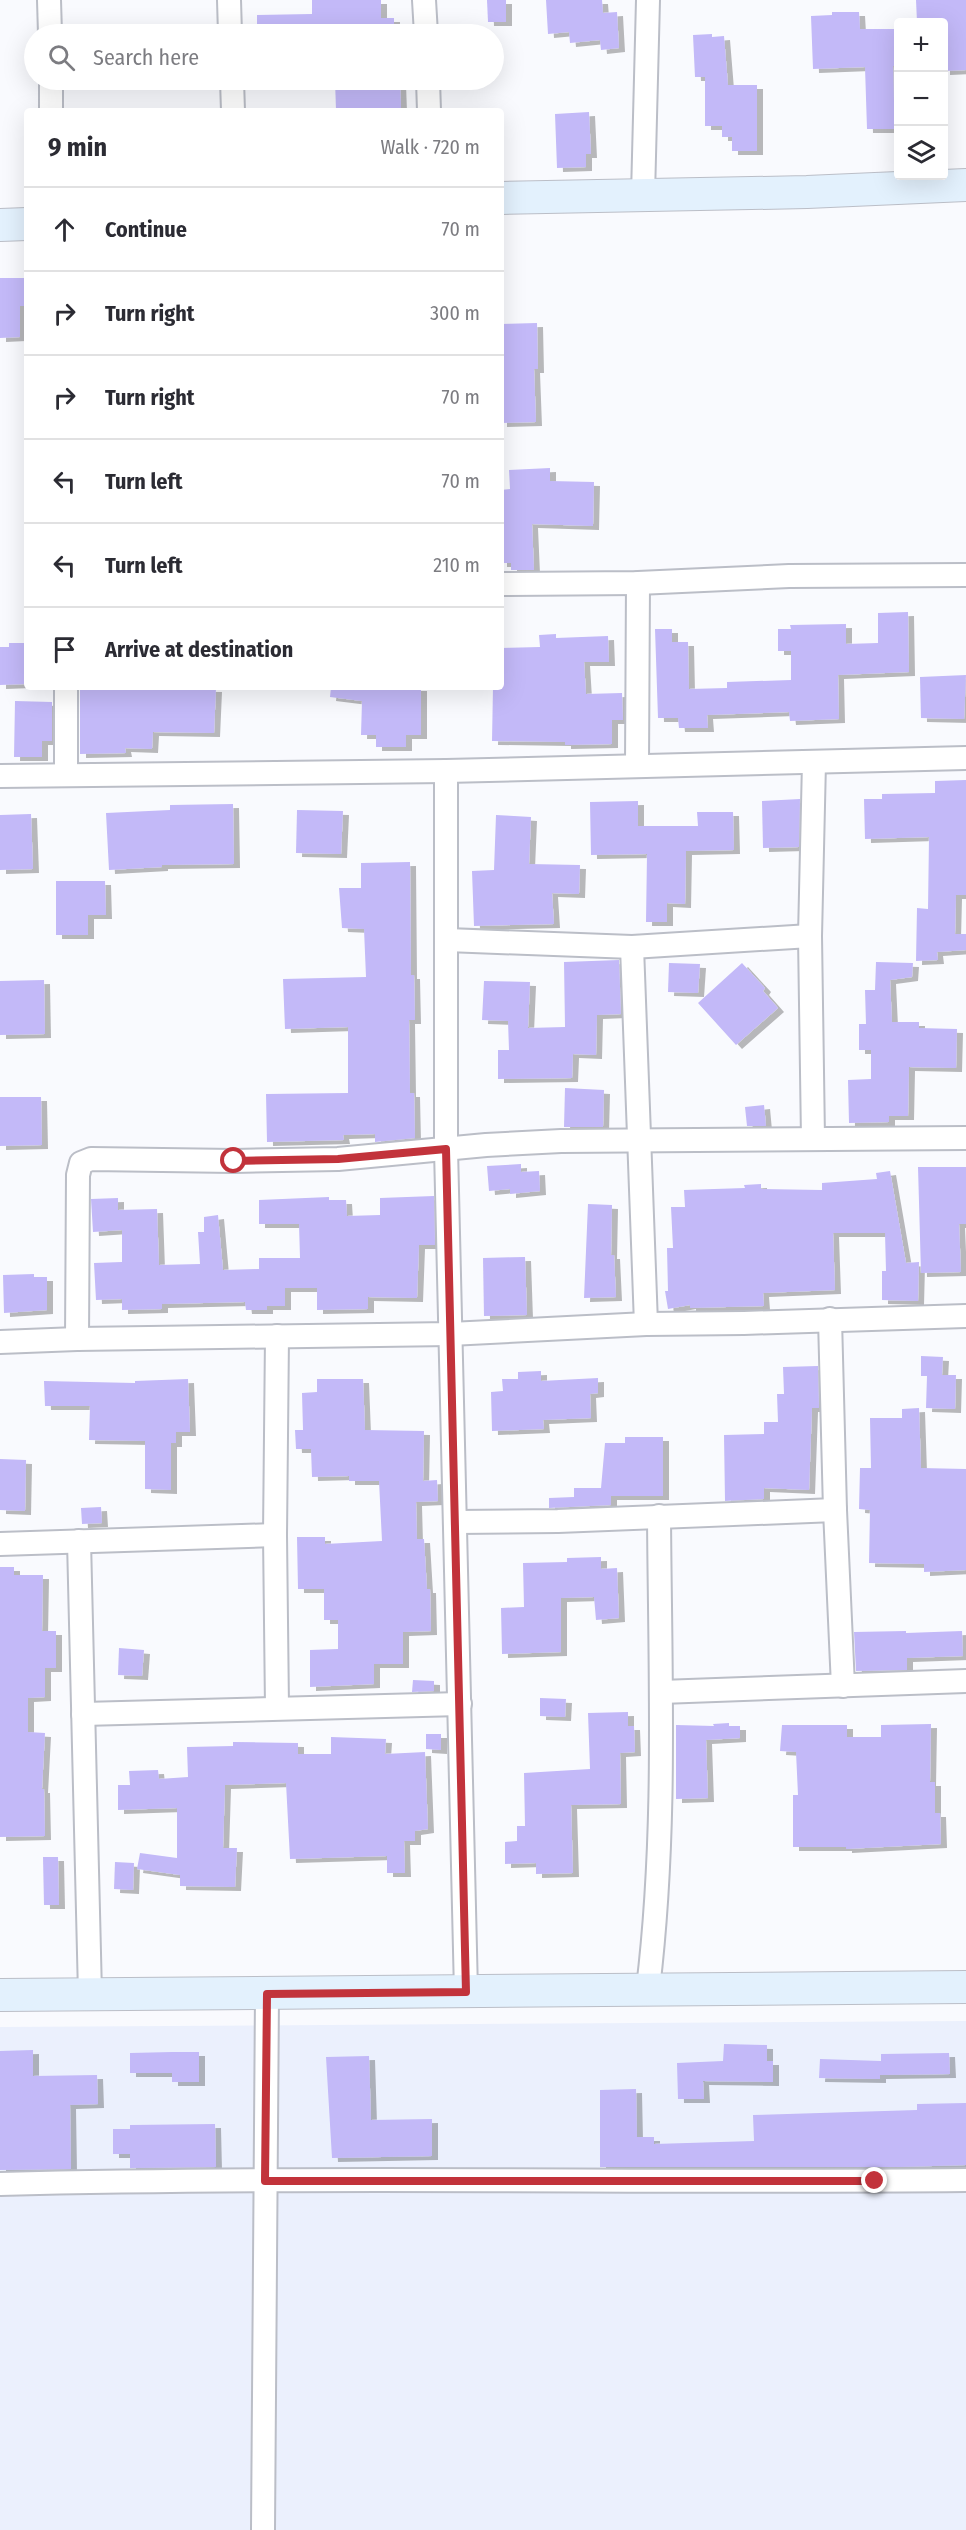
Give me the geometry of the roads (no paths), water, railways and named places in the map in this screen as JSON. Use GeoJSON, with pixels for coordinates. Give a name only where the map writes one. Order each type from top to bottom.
{"type":"FeatureCollection","features":[{"type":"Feature","properties":{"kind":"street"},"geometry":{"type":"LineString","coordinates":[[50,0],[50,24]]}},
{"type":"Feature","properties":{"kind":"street"},"geometry":{"type":"LineString","coordinates":[[229,0],[230,24]]}},
{"type":"Feature","properties":{"kind":"street"},"geometry":{"type":"LineString","coordinates":[[424,0],[425,24]]}},
{"type":"Feature","properties":{"kind":"street"},"geometry":{"type":"LineString","coordinates":[[643,195],[648,0]]}},
{"type":"Feature","properties":{"kind":"street"},"geometry":{"type":"LineString","coordinates":[[51,90],[51,108]]}},
{"type":"Feature","properties":{"kind":"street"},"geometry":{"type":"LineString","coordinates":[[232,90],[233,108]]}},
{"type":"Feature","properties":{"kind":"street"},"geometry":{"type":"LineString","coordinates":[[428,90],[429,108]]}},
{"type":"Feature","properties":{"kind":"street"},"geometry":{"type":"LineString","coordinates":[[504,198],[807,192],[966,185]]}},
{"type":"Feature","properties":{"kind":"street"},"geometry":{"type":"LineString","coordinates":[[504,216],[966,205]]}},
{"type":"Feature","properties":{"kind":"street"},"geometry":{"type":"LineString","coordinates":[[0,207],[24,207]]}},
{"type":"Feature","properties":{"kind":"street"},"geometry":{"type":"LineString","coordinates":[[0,225],[24,225]]}},
{"type":"Feature","properties":{"kind":"street"},"geometry":{"type":"LineString","coordinates":[[504,584],[638,583],[789,576],[966,575]]}},
{"type":"Feature","properties":{"kind":"street"},"geometry":{"type":"LineString","coordinates":[[637,766],[638,583]]}},
{"type":"Feature","properties":{"kind":"street"},"geometry":{"type":"LineString","coordinates":[[66,690],[66,775]]}},
{"type":"Feature","properties":{"kind":"street"},"geometry":{"type":"LineString","coordinates":[[0,776],[446,771],[966,758]]}},
{"type":"Feature","properties":{"kind":"street"},"geometry":{"type":"LineString","coordinates":[[813,1139],[810,936],[814,762]]}},
{"type":"Feature","properties":{"kind":"street"},"geometry":{"type":"LineString","coordinates":[[446,771],[446,1149],[466,1992]]}},
{"type":"Feature","properties":{"kind":"street"},"geometry":{"type":"LineString","coordinates":[[447,940],[632,947],[810,936]]}},
{"type":"Feature","properties":{"kind":"street"},"geometry":{"type":"LineString","coordinates":[[632,947],[646,1324]]}},
{"type":"Feature","properties":{"kind":"street"},"geometry":{"type":"LineString","coordinates":[[77,1339],[78,1175],[81,1163],[92,1159],[234,1161],[338,1159],[561,1141],[966,1138]]}},
{"type":"Feature","properties":{"kind":"street"},"geometry":{"type":"LineString","coordinates":[[0,1342],[450,1334],[646,1324],[966,1316]]}},
{"type":"Feature","properties":{"kind":"street"},"geometry":{"type":"LineString","coordinates":[[830,1319],[843,1686]]}},
{"type":"Feature","properties":{"kind":"street"},"geometry":{"type":"LineString","coordinates":[[277,1336],[275,1535],[277,1708]]}},
{"type":"Feature","properties":{"kind":"street"},"geometry":{"type":"LineString","coordinates":[[456,1522],[558,1521],[835,1510]]}},
{"type":"Feature","properties":{"kind":"street"},"geometry":{"type":"LineString","coordinates":[[648,1988],[659,1884],[661,1692],[659,1516]]}},
{"type":"Feature","properties":{"kind":"street"},"geometry":{"type":"LineString","coordinates":[[0,1544],[275,1535]]}},
{"type":"Feature","properties":{"kind":"street"},"geometry":{"type":"LineString","coordinates":[[79,1542],[90,1994]]}},
{"type":"Feature","properties":{"kind":"street"},"geometry":{"type":"LineString","coordinates":[[661,1692],[966,1681]]}},
{"type":"Feature","properties":{"kind":"street"},"geometry":{"type":"LineString","coordinates":[[82,1714],[460,1704]]}},
{"type":"Feature","properties":{"kind":"street"},"geometry":{"type":"LineString","coordinates":[[0,1995],[966,1987]]}},
{"type":"Feature","properties":{"kind":"street"},"geometry":{"type":"LineString","coordinates":[[263,2530],[267,1994]]}},
{"type":"Feature","properties":{"kind":"street"},"geometry":{"type":"LineString","coordinates":[[0,2184],[265,2181],[966,2180]]}}]}
